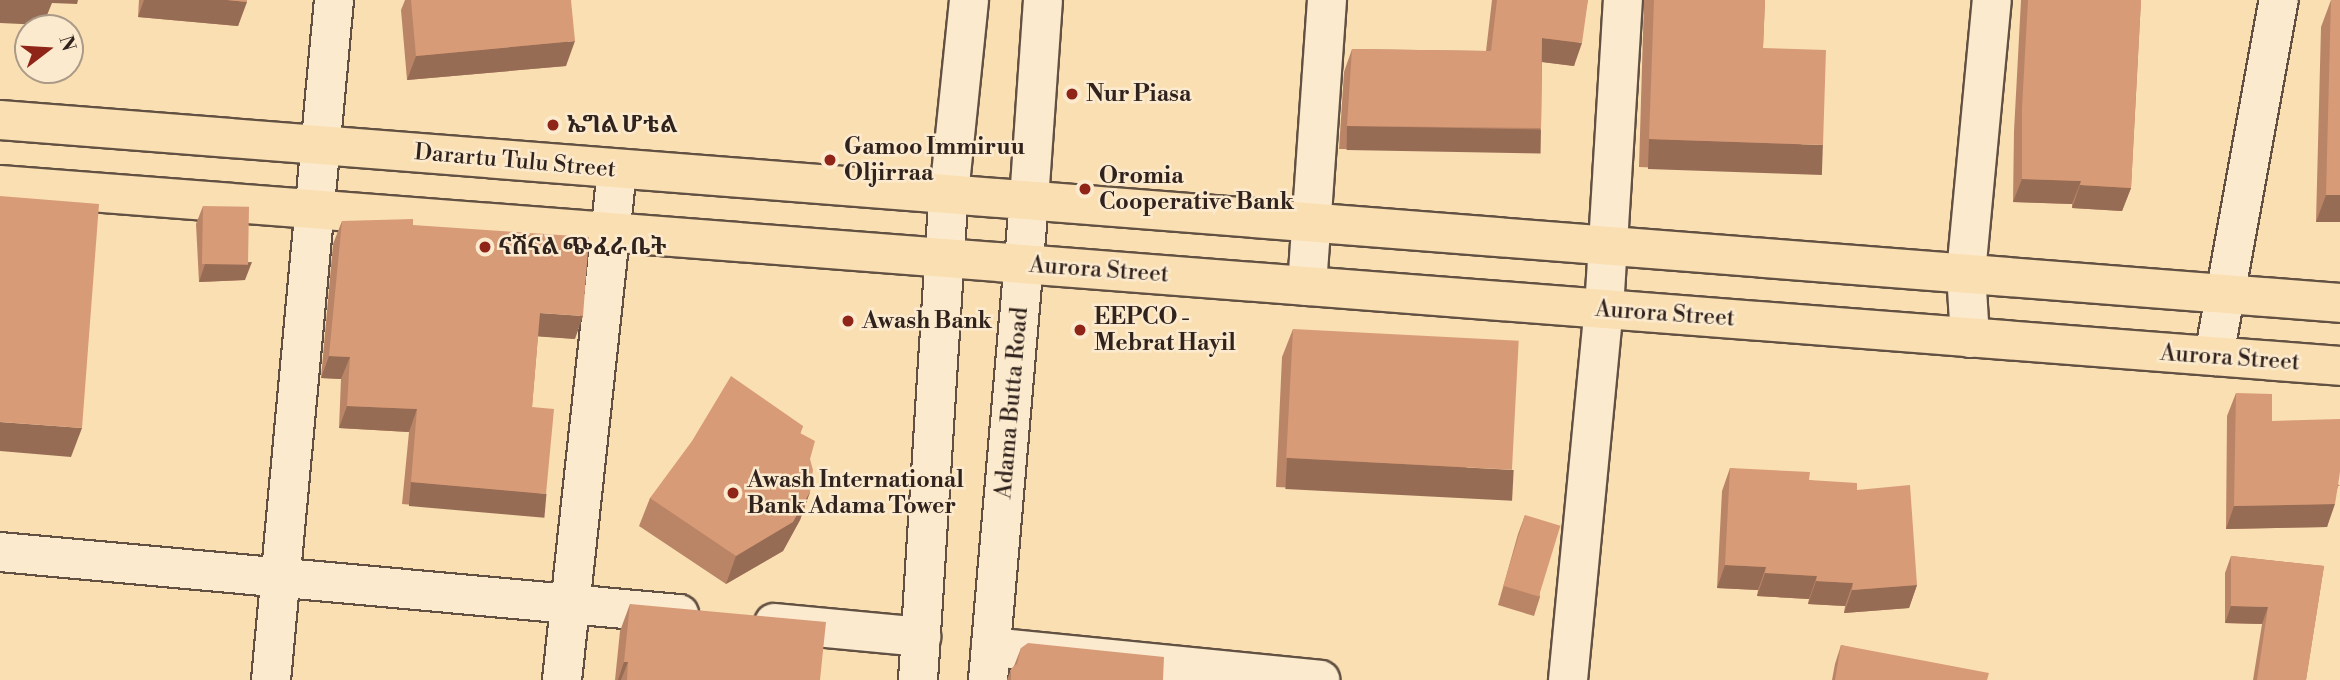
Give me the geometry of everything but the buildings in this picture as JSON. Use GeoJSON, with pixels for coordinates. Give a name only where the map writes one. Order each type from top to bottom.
{"type":"FeatureCollection","features":[{"type":"Feature","properties":{"kind":"main road","name":"Darartu Tulu Street"},"geometry":{"type":"LineString","coordinates":[[0,120],[1029,200]]}},
{"type":"Feature","properties":{"kind":"main road"},"geometry":{"type":"LineString","coordinates":[[0,185],[1007,263]]}},
{"type":"Feature","properties":{"kind":"main road"},"geometry":{"type":"LineString","coordinates":[[1029,200],[2340,303]]}},
{"type":"Feature","properties":{"kind":"main road","name":"Aurora Street"},"geometry":{"type":"LineString","coordinates":[[1007,263],[2340,366]]}},
{"type":"Feature","properties":{"kind":"street"},"geometry":{"type":"LineString","coordinates":[[271,680],[334,0]]}},
{"type":"Feature","properties":{"kind":"street"},"geometry":{"type":"LineString","coordinates":[[918,680],[949,194],[969,0]]}},
{"type":"Feature","properties":{"kind":"street","name":"Adama Butta Road"},"geometry":{"type":"LineString","coordinates":[[989,664],[1007,263],[1029,200],[1043,0]]}},
{"type":"Feature","properties":{"kind":"street"},"geometry":{"type":"LineString","coordinates":[[1307,286],[1327,0]]}},
{"type":"Feature","properties":{"kind":"street"},"geometry":{"type":"LineString","coordinates":[[1568,680],[1604,309],[1623,0]]}},
{"type":"Feature","properties":{"kind":"street"},"geometry":{"type":"LineString","coordinates":[[1970,338],[1966,274],[1992,0]]}},
{"type":"Feature","properties":{"kind":"street"},"geometry":{"type":"LineString","coordinates":[[2214,356],[2279,0]]}},
{"type":"Feature","properties":{"kind":"street"},"geometry":{"type":"LineString","coordinates":[[562,680],[617,170]]}},
{"type":"Feature","properties":{"kind":"street"},"geometry":{"type":"LineString","coordinates":[[0,552],[921,637]]}},
{"type":"Feature","properties":{"kind":"street"},"geometry":{"type":"LineString","coordinates":[[989,664],[1320,680]]}},
{"type":"Feature","properties":{"kind":"place","name":"Nur Piasa"},"geometry":{"type":"Point","coordinates":[1072,94]}},
{"type":"Feature","properties":{"kind":"place","name":"ኤግል ሆቴል"},"geometry":{"type":"Point","coordinates":[553,125]}},
{"type":"Feature","properties":{"kind":"place","name":"Gamoo Immiruu Oljirraa"},"geometry":{"type":"Point","coordinates":[830,160]}},
{"type":"Feature","properties":{"kind":"place","name":"Oromia Cooperative Bank"},"geometry":{"type":"Point","coordinates":[1085,189]}},
{"type":"Feature","properties":{"kind":"place","name":"ናሽናል ጭፈራ ቤት"},"geometry":{"type":"Point","coordinates":[485,247]}},
{"type":"Feature","properties":{"kind":"place","name":"Awash Bank"},"geometry":{"type":"Point","coordinates":[848,321]}},
{"type":"Feature","properties":{"kind":"place","name":"EEPCO - Mebrat Hayil"},"geometry":{"type":"Point","coordinates":[1080,330]}},
{"type":"Feature","properties":{"kind":"place","name":"Awash International Bank Adama Tower"},"geometry":{"type":"Point","coordinates":[733,493]}}]}
